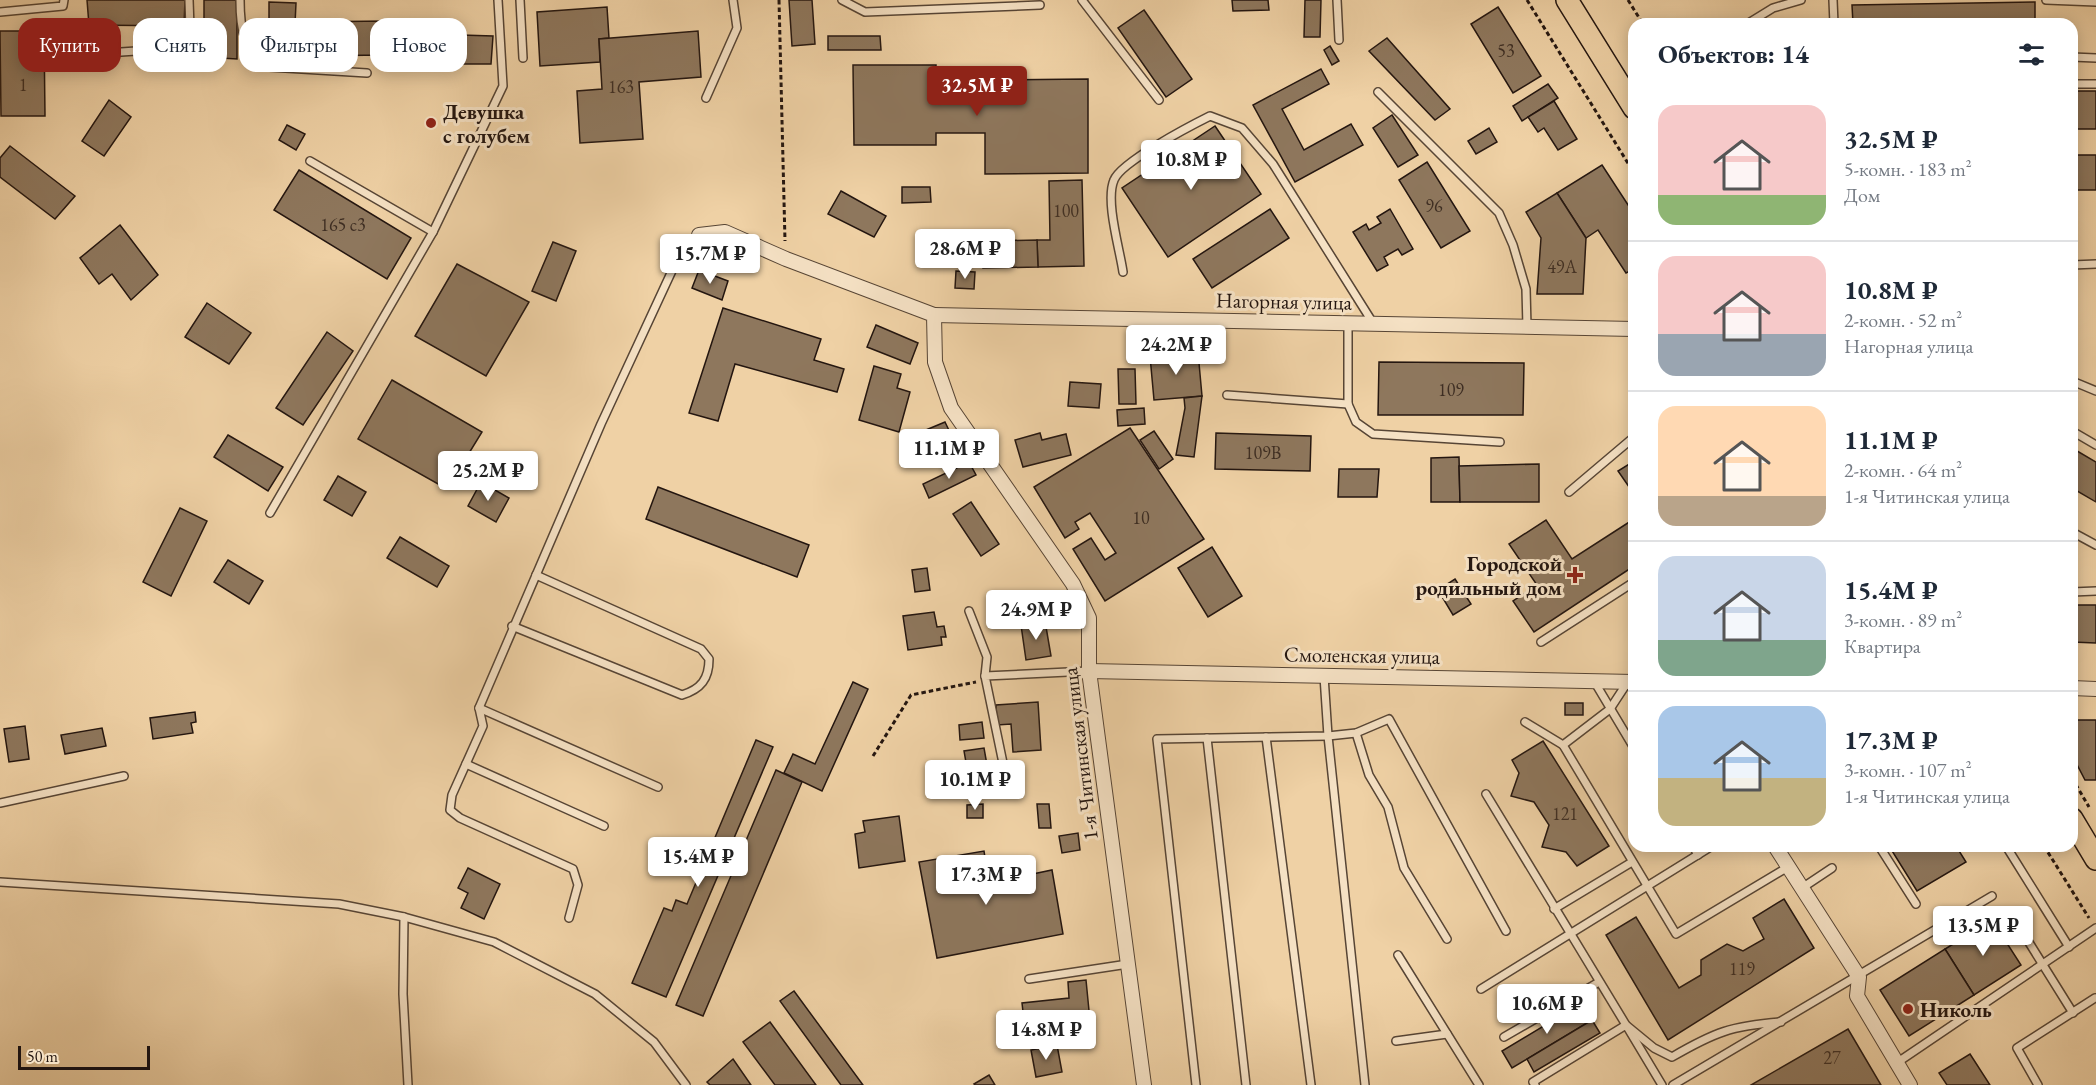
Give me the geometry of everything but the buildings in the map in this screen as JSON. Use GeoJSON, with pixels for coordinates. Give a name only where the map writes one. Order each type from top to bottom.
{"type":"FeatureCollection","features":[{"type":"Feature","properties":{"kind":"main road"},"geometry":{"type":"LineString","coordinates":[[1567,0],[1628,98]]}},
{"type":"Feature","properties":{"kind":"main road"},"geometry":{"type":"LineString","coordinates":[[2081,814],[2096,859]]}},
{"type":"Feature","properties":{"kind":"street"},"geometry":{"type":"LineString","coordinates":[[699,235],[725,232],[786,259],[934,315]]}},
{"type":"Feature","properties":{"kind":"street","name":"Нагорная улица"},"geometry":{"type":"LineString","coordinates":[[934,315],[1628,329]]}},
{"type":"Feature","properties":{"kind":"street","name":"1-я Читинская улица"},"geometry":{"type":"LineString","coordinates":[[934,315],[935,362],[951,408],[1073,584],[1089,618],[1089,671],[1144,1085]]}},
{"type":"Feature","properties":{"kind":"street","name":"Смоленская улица"},"geometry":{"type":"LineString","coordinates":[[1089,671],[1628,682]]}},
{"type":"Feature","properties":{"kind":"street"},"geometry":{"type":"LineString","coordinates":[[2078,688],[2096,689]]}},
{"type":"Feature","properties":{"kind":"street"},"geometry":{"type":"LineString","coordinates":[[1779,852],[1859,976],[1857,996],[1910,1085]]}},
{"type":"Feature","properties":{"kind":"lane"},"geometry":{"type":"LineString","coordinates":[[0,12],[63,6],[64,0]]}},
{"type":"Feature","properties":{"kind":"lane"},"geometry":{"type":"LineString","coordinates":[[121,52],[166,49],[183,44],[190,28],[189,0]]}},
{"type":"Feature","properties":{"kind":"lane"},"geometry":{"type":"LineString","coordinates":[[240,0],[243,31],[255,60],[269,67],[367,73]]}},
{"type":"Feature","properties":{"kind":"lane"},"geometry":{"type":"LineString","coordinates":[[270,513],[433,232],[503,86],[498,0]]}},
{"type":"Feature","properties":{"kind":"lane"},"geometry":{"type":"LineString","coordinates":[[520,0],[523,58]]}},
{"type":"Feature","properties":{"kind":"lane"},"geometry":{"type":"LineString","coordinates":[[706,98],[737,28],[733,0]]}},
{"type":"Feature","properties":{"kind":"lane"},"geometry":{"type":"LineString","coordinates":[[842,0],[865,12],[1040,5]]}},
{"type":"Feature","properties":{"kind":"lane"},"geometry":{"type":"LineString","coordinates":[[1082,0],[1160,100]]}},
{"type":"Feature","properties":{"kind":"lane"},"geometry":{"type":"LineString","coordinates":[[1337,0],[1339,40]]}},
{"type":"Feature","properties":{"kind":"lane"},"geometry":{"type":"LineString","coordinates":[[1757,18],[1773,8],[1801,0]]}},
{"type":"Feature","properties":{"kind":"lane"},"geometry":{"type":"LineString","coordinates":[[1833,0],[1834,18]]}},
{"type":"Feature","properties":{"kind":"lane"},"geometry":{"type":"LineString","coordinates":[[2046,0],[2096,2]]}},
{"type":"Feature","properties":{"kind":"lane"},"geometry":{"type":"LineString","coordinates":[[2078,57],[2096,58]]}},
{"type":"Feature","properties":{"kind":"lane"},"geometry":{"type":"LineString","coordinates":[[2078,84],[2096,84]]}},
{"type":"Feature","properties":{"kind":"lane"},"geometry":{"type":"LineString","coordinates":[[1378,92],[1499,213],[1513,245],[1526,289],[1527,327]]}},
{"type":"Feature","properties":{"kind":"lane"},"geometry":{"type":"LineString","coordinates":[[1123,273],[1111,198],[1114,179],[1141,156],[1210,116],[1242,128],[1273,164],[1373,323]]}},
{"type":"Feature","properties":{"kind":"lane"},"geometry":{"type":"LineString","coordinates":[[310,161],[433,232]]}},
{"type":"Feature","properties":{"kind":"lane"},"geometry":{"type":"LineString","coordinates":[[569,918],[578,885],[573,869],[460,818],[450,810],[452,795],[483,726],[479,708],[512,626],[666,281],[683,247],[699,235]]}},
{"type":"Feature","properties":{"kind":"lane"},"geometry":{"type":"LineString","coordinates":[[2078,265],[2096,264]]}},
{"type":"Feature","properties":{"kind":"lane"},"geometry":{"type":"LineString","coordinates":[[1348,323],[1348,404],[1356,422],[1373,434],[1500,442]]}},
{"type":"Feature","properties":{"kind":"lane"},"geometry":{"type":"LineString","coordinates":[[2078,384],[2096,391]]}},
{"type":"Feature","properties":{"kind":"lane"},"geometry":{"type":"LineString","coordinates":[[1227,395],[1348,404]]}},
{"type":"Feature","properties":{"kind":"lane"},"geometry":{"type":"LineString","coordinates":[[2078,434],[2096,445]]}},
{"type":"Feature","properties":{"kind":"lane"},"geometry":{"type":"LineString","coordinates":[[1569,492],[1628,442]]}},
{"type":"Feature","properties":{"kind":"lane"},"geometry":{"type":"LineString","coordinates":[[2078,535],[2096,545]]}},
{"type":"Feature","properties":{"kind":"lane"},"geometry":{"type":"LineString","coordinates":[[512,626],[682,695],[697,690],[709,671],[709,659],[701,649],[536,575]]}},
{"type":"Feature","properties":{"kind":"lane"},"geometry":{"type":"LineString","coordinates":[[1541,642],[1628,586]]}},
{"type":"Feature","properties":{"kind":"lane"},"geometry":{"type":"LineString","coordinates":[[2078,592],[2096,591]]}},
{"type":"Feature","properties":{"kind":"lane"},"geometry":{"type":"LineString","coordinates":[[969,611],[987,657],[985,676],[1002,763]]}},
{"type":"Feature","properties":{"kind":"lane"},"geometry":{"type":"LineString","coordinates":[[985,676],[1089,671]]}},
{"type":"Feature","properties":{"kind":"lane"},"geometry":{"type":"LineString","coordinates":[[1324,676],[1328,736],[1365,1085]]}},
{"type":"Feature","properties":{"kind":"lane"},"geometry":{"type":"LineString","coordinates":[[1593,681],[1628,738]]}},
{"type":"Feature","properties":{"kind":"lane"},"geometry":{"type":"LineString","coordinates":[[1563,745],[1610,709],[1628,686]]}},
{"type":"Feature","properties":{"kind":"lane"},"geometry":{"type":"LineString","coordinates":[[479,708],[658,787]]}},
{"type":"Feature","properties":{"kind":"lane"},"geometry":{"type":"LineString","coordinates":[[1196,1085],[1157,739],[1328,736],[1356,733],[1389,719],[1506,932]]}},
{"type":"Feature","properties":{"kind":"lane"},"geometry":{"type":"LineString","coordinates":[[1526,722],[1563,745],[1676,934],[1788,867]]}},
{"type":"Feature","properties":{"kind":"lane"},"geometry":{"type":"LineString","coordinates":[[1356,733],[1369,775],[1388,807],[1404,868],[1447,939]]}},
{"type":"Feature","properties":{"kind":"lane"},"geometry":{"type":"LineString","coordinates":[[1266,737],[1311,1085]]}},
{"type":"Feature","properties":{"kind":"lane"},"geometry":{"type":"LineString","coordinates":[[1207,738],[1246,1085]]}},
{"type":"Feature","properties":{"kind":"lane"},"geometry":{"type":"LineString","coordinates":[[466,764],[604,826]]}},
{"type":"Feature","properties":{"kind":"lane"},"geometry":{"type":"LineString","coordinates":[[0,803],[124,776]]}},
{"type":"Feature","properties":{"kind":"lane"},"geometry":{"type":"LineString","coordinates":[[1486,794],[1662,1085]]}},
{"type":"Feature","properties":{"kind":"lane"},"geometry":{"type":"LineString","coordinates":[[1481,989],[1703,852]]}},
{"type":"Feature","properties":{"kind":"lane"},"geometry":{"type":"LineString","coordinates":[[1883,852],[1916,904]]}},
{"type":"Feature","properties":{"kind":"lane"},"geometry":{"type":"LineString","coordinates":[[2010,852],[2069,947]]}},
{"type":"Feature","properties":{"kind":"lane"},"geometry":{"type":"LineString","coordinates":[[1554,909],[1632,862]]}},
{"type":"Feature","properties":{"kind":"lane"},"geometry":{"type":"LineString","coordinates":[[1802,888],[1832,868]]}},
{"type":"Feature","properties":{"kind":"lane"},"geometry":{"type":"LineString","coordinates":[[0,882],[339,904],[404,917],[494,942],[595,994],[654,1041],[686,1085]]}},
{"type":"Feature","properties":{"kind":"lane"},"geometry":{"type":"LineString","coordinates":[[1673,1085],[1992,896]]}},
{"type":"Feature","properties":{"kind":"lane"},"geometry":{"type":"LineString","coordinates":[[2010,912],[2073,1013]]}},
{"type":"Feature","properties":{"kind":"lane"},"geometry":{"type":"LineString","coordinates":[[404,917],[403,994],[408,1085]]}},
{"type":"Feature","properties":{"kind":"lane"},"geometry":{"type":"LineString","coordinates":[[1898,1062],[2096,928]]}},
{"type":"Feature","properties":{"kind":"lane"},"geometry":{"type":"LineString","coordinates":[[1398,955],[1479,1085]]}},
{"type":"Feature","properties":{"kind":"lane"},"geometry":{"type":"LineString","coordinates":[[1029,979],[1128,964]]}},
{"type":"Feature","properties":{"kind":"lane"},"geometry":{"type":"LineString","coordinates":[[1504,1037],[1599,982]]}},
{"type":"Feature","properties":{"kind":"lane"},"geometry":{"type":"LineString","coordinates":[[2038,1085],[2016,1048],[2095,998]]}},
{"type":"Feature","properties":{"kind":"lane"},"geometry":{"type":"LineString","coordinates":[[1626,1025],[1654,1048],[1672,1057],[1710,1035],[1744,1025],[1781,1022]]}},
{"type":"Feature","properties":{"kind":"lane"},"geometry":{"type":"LineString","coordinates":[[1535,1085],[1533,1082],[1626,1025]]}},
{"type":"Feature","properties":{"kind":"lane"},"geometry":{"type":"LineString","coordinates":[[1396,1041],[1447,1034]]}},
{"type":"Feature","properties":{"kind":"path"},"geometry":{"type":"LineString","coordinates":[[779,0],[786,259]]}},
{"type":"Feature","properties":{"kind":"path"},"geometry":{"type":"LineString","coordinates":[[1527,0],[1628,163]]}},
{"type":"Feature","properties":{"kind":"path"},"geometry":{"type":"LineString","coordinates":[[1628,0],[1639,18]]}},
{"type":"Feature","properties":{"kind":"path"},"geometry":{"type":"LineString","coordinates":[[873,756],[911,695],[976,682],[985,676]]}},
{"type":"Feature","properties":{"kind":"path"},"geometry":{"type":"LineString","coordinates":[[2048,852],[2096,928]]}},
{"type":"Feature","properties":{"kind":"place","name":"Девушка с голубем"},"geometry":{"type":"Point","coordinates":[431,123]}},
{"type":"Feature","properties":{"kind":"place","name":"Городской родильный дом"},"geometry":{"type":"Point","coordinates":[1575,575]}},
{"type":"Feature","properties":{"kind":"place","name":"Николь"},"geometry":{"type":"Point","coordinates":[1908,1009]}}]}
